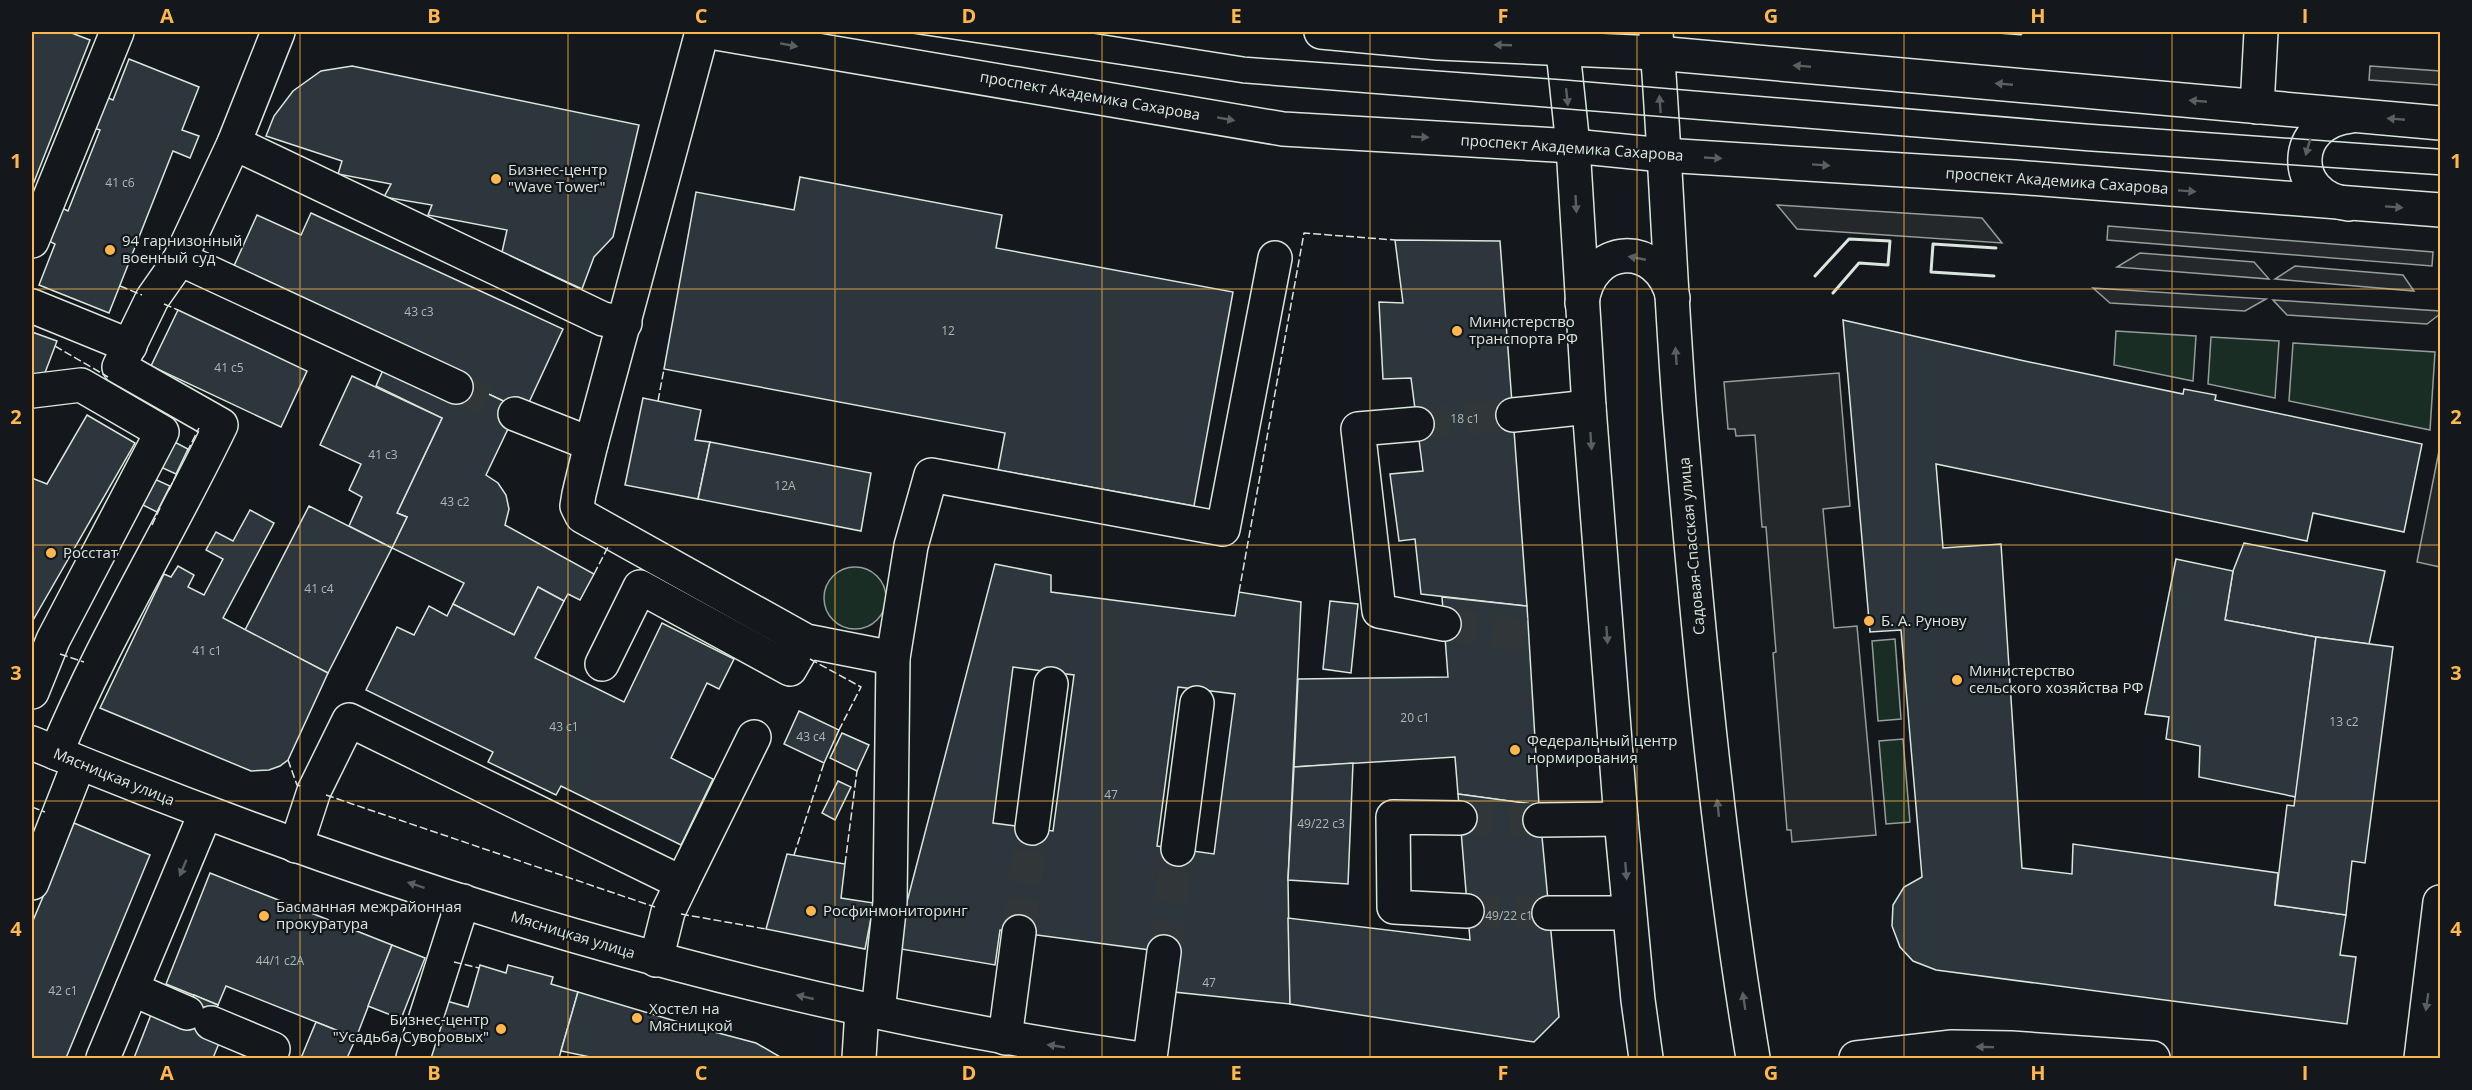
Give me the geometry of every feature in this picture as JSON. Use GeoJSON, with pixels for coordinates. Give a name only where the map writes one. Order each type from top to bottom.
{"type":"FeatureCollection","features":[{"type":"Feature","properties":{"kind":"main road"},"geometry":{"type":"LineString","coordinates":[[32,241],[117,32]]}},
{"type":"Feature","properties":{"kind":"main road"},"geometry":{"type":"LineString","coordinates":[[32,883],[56,753],[73,712],[114,629],[221,425],[119,367],[152,299],[180,259],[234,143],[278,32]]}},
{"type":"Feature","properties":{"kind":"main road"},"geometry":{"type":"LineString","coordinates":[[702,32],[591,444],[577,506],[582,516],[806,641],[893,658]]}},
{"type":"Feature","properties":{"kind":"main road","name":"проспект Академика Сахарова"},"geometry":{"type":"LineString","coordinates":[[710,32],[1283,129],[1573,146],[1663,155],[2006,177],[2440,210]]}},
{"type":"Feature","properties":{"kind":"main road"},"geometry":{"type":"LineString","coordinates":[[1321,32],[1439,43],[1561,39],[1656,43],[2257,107],[2440,123]]}},
{"type":"Feature","properties":{"kind":"main road"},"geometry":{"type":"LineString","coordinates":[[2257,107],[2261,32]]}},
{"type":"Feature","properties":{"kind":"main road"},"geometry":{"type":"LineString","coordinates":[[1561,39],[1573,146],[1589,407],[1621,819],[1646,1059]]}},
{"type":"Feature","properties":{"kind":"main road","name":"Садовая-Спасская улица"},"geometry":{"type":"LineString","coordinates":[[1656,43],[1680,414],[1705,686],[1724,869],[1753,1059]]}},
{"type":"Feature","properties":{"kind":"main road"},"geometry":{"type":"LineString","coordinates":[[2348,204],[2336,202],[2315,189],[2308,178],[2305,166],[2307,146],[2317,129],[2326,121],[2351,116]]}},
{"type":"Feature","properties":{"kind":"main road"},"geometry":{"type":"LineString","coordinates":[[234,143],[603,319],[624,324]]}},
{"type":"Feature","properties":{"kind":"main road"},"geometry":{"type":"LineString","coordinates":[[1582,303],[1584,288],[1591,273],[1602,263],[1617,256],[1632,256],[1648,260],[1660,269],[1669,283],[1672,298]]}},
{"type":"Feature","properties":{"kind":"main road"},"geometry":{"type":"LineString","coordinates":[[860,1059],[890,902],[893,658],[911,546],[931,475],[1223,529],[1275,258]]}},
{"type":"Feature","properties":{"kind":"main road"},"geometry":{"type":"LineString","coordinates":[[180,259],[456,387]]}},
{"type":"Feature","properties":{"kind":"main road"},"geometry":{"type":"LineString","coordinates":[[32,306],[130,346]]}},
{"type":"Feature","properties":{"kind":"main road"},"geometry":{"type":"LineString","coordinates":[[32,391],[81,385],[162,432],[53,640],[32,692]]}},
{"type":"Feature","properties":{"kind":"main road"},"geometry":{"type":"LineString","coordinates":[[1513,415],[1589,407]]}},
{"type":"Feature","properties":{"kind":"main road"},"geometry":{"type":"LineString","coordinates":[[515,414],[591,444]]}},
{"type":"Feature","properties":{"kind":"main road"},"geometry":{"type":"LineString","coordinates":[[1417,424],[1358,429],[1379,611],[1444,624]]}},
{"type":"Feature","properties":{"kind":"main road"},"geometry":{"type":"LineString","coordinates":[[602,664],[640,587],[790,669],[806,641]]}},
{"type":"Feature","properties":{"kind":"main road"},"geometry":{"type":"LineString","coordinates":[[1032,828],[1051,684]]}},
{"type":"Feature","properties":{"kind":"main road"},"geometry":{"type":"LineString","coordinates":[[1178,849],[1197,703]]}},
{"type":"Feature","properties":{"kind":"main road"},"geometry":{"type":"LineString","coordinates":[[296,846],[314,791],[349,720],[682,883]]}},
{"type":"Feature","properties":{"kind":"main road"},"geometry":{"type":"LineString","coordinates":[[656,960],[668,912],[754,737]]}},
{"type":"Feature","properties":{"kind":"main road","name":"Мясницкая улица"},"geometry":{"type":"LineString","coordinates":[[56,753],[205,814],[296,846],[528,923],[656,960],[870,1011],[1005,1038],[1135,1059]]}},
{"type":"Feature","properties":{"kind":"main road"},"geometry":{"type":"LineString","coordinates":[[103,1059],[205,814]]}},
{"type":"Feature","properties":{"kind":"main road"},"geometry":{"type":"LineString","coordinates":[[1460,818],[1393,817],[1394,907],[1467,911]]}},
{"type":"Feature","properties":{"kind":"main road"},"geometry":{"type":"LineString","coordinates":[[1540,820],[1621,819]]}},
{"type":"Feature","properties":{"kind":"main road"},"geometry":{"type":"LineString","coordinates":[[413,1059],[463,901]]}},
{"type":"Feature","properties":{"kind":"main road"},"geometry":{"type":"LineString","coordinates":[[2421,1059],[2440,903]]}},
{"type":"Feature","properties":{"kind":"main road"},"geometry":{"type":"LineString","coordinates":[[1549,913],[1629,912]]}},
{"type":"Feature","properties":{"kind":"main road"},"geometry":{"type":"LineString","coordinates":[[1005,1038],[1019,932]]}},
{"type":"Feature","properties":{"kind":"main road"},"geometry":{"type":"LineString","coordinates":[[1150,1059],[1164,952]]}},
{"type":"Feature","properties":{"kind":"main road"},"geometry":{"type":"LineString","coordinates":[[132,988],[273,1049]]}},
{"type":"Feature","properties":{"kind":"main road"},"geometry":{"type":"LineString","coordinates":[[1856,1059],[1952,1047],[2011,1048],[2136,1058]]}},
{"type":"Feature","properties":{"kind":"green space"},"geometry":{"type":"Polygon","coordinates":[[[2116,331],[2196,336],[2193,381],[2114,365],[2116,331]]]}},
{"type":"Feature","properties":{"kind":"green space"},"geometry":{"type":"Polygon","coordinates":[[[2211,337],[2279,341],[2275,398],[2208,384],[2211,337]]]}},
{"type":"Feature","properties":{"kind":"green space"},"geometry":{"type":"Polygon","coordinates":[[[2293,343],[2435,352],[2430,430],[2289,401],[2293,343]]]}},
{"type":"Feature","properties":{"kind":"green space"},"geometry":{"type":"Polygon","coordinates":[[[855,567],[867,569],[877,576],[884,586],[886,598],[884,610],[877,620],[867,627],[855,629],[843,627],[833,620],[826,610],[824,598],[826,586],[833,576],[843,569],[855,567]]]}},
{"type":"Feature","properties":{"kind":"green space"},"geometry":{"type":"Polygon","coordinates":[[[1895,639],[1901,719],[1878,721],[1872,641],[1895,639]]]}},
{"type":"Feature","properties":{"kind":"green space"},"geometry":{"type":"Polygon","coordinates":[[[1903,739],[1910,822],[1886,824],[1879,741],[1903,739]]]}},
{"type":"Feature","properties":{"kind":"shaded area"},"geometry":{"type":"Polygon","coordinates":[[[2370,66],[2440,71],[2439,85],[2369,80],[2370,66]]]}},
{"type":"Feature","properties":{"kind":"shaded area"},"geometry":{"type":"Polygon","coordinates":[[[1777,205],[1982,218],[2002,243],[1797,229],[1777,205]]]}},
{"type":"Feature","properties":{"kind":"shaded area"},"geometry":{"type":"Polygon","coordinates":[[[2108,226],[2433,252],[2432,266],[2107,240],[2108,226]]]}},
{"type":"Feature","properties":{"kind":"shaded area"},"geometry":{"type":"Polygon","coordinates":[[[2140,253],[2254,262],[2269,279],[2117,267],[2140,253]]]}},
{"type":"Feature","properties":{"kind":"shaded area"},"geometry":{"type":"Polygon","coordinates":[[[2295,266],[2403,275],[2414,291],[2275,279],[2295,266]]]}},
{"type":"Feature","properties":{"kind":"shaded area"},"geometry":{"type":"Polygon","coordinates":[[[2093,288],[2266,299],[2245,311],[2110,303],[2093,288]]]}},
{"type":"Feature","properties":{"kind":"shaded area"},"geometry":{"type":"Polygon","coordinates":[[[2273,300],[2440,311],[2440,314],[2427,324],[2287,315],[2273,300]]]}},
{"type":"Feature","properties":{"kind":"shaded area"},"geometry":{"type":"Polygon","coordinates":[[[1839,373],[1850,506],[1823,509],[1834,628],[1857,626],[1876,835],[1792,842],[1791,830],[1787,830],[1766,527],[1762,527],[1755,435],[1736,436],[1735,429],[1728,429],[1724,382],[1839,373]]]}},
{"type":"Feature","properties":{"kind":"shaded area"},"geometry":{"type":"Polygon","coordinates":[[[2440,446],[2440,567],[2417,562],[2440,446]]]}},
{"type":"Feature","properties":{"kind":"building"},"geometry":{"type":"Polygon","coordinates":[[[32,32],[69,32],[90,40],[32,187],[32,32]]]}},
{"type":"Feature","properties":{"kind":"building"},"geometry":{"type":"Polygon","coordinates":[[[129,59],[199,87],[182,130],[199,136],[190,158],[173,151],[109,313],[39,285],[55,244],[49,241],[62,208],[68,211],[100,130],[94,128],[106,97],[113,100],[129,59]]]}},
{"type":"Feature","properties":{"kind":"building","name":"Бизнес-центр \"Wave Tower\""},"geometry":{"type":"Polygon","coordinates":[[[352,66],[639,125],[613,237],[594,257],[582,289],[502,252],[507,230],[428,215],[432,205],[384,197],[391,184],[338,174],[342,161],[266,136],[274,116],[293,91],[321,71],[352,66]]]}},
{"type":"Feature","properties":{"kind":"building"},"geometry":{"type":"Polygon","coordinates":[[[800,177],[1002,215],[996,248],[1233,292],[1194,506],[998,470],[1005,433],[664,369],[696,192],[794,210],[800,177]]]}},
{"type":"Feature","properties":{"kind":"building"},"geometry":{"type":"Polygon","coordinates":[[[311,213],[563,329],[525,411],[275,295],[233,268],[257,215],[301,235],[311,213]]]}},
{"type":"Feature","properties":{"kind":"building"},"geometry":{"type":"Polygon","coordinates":[[[1395,240],[1500,241],[1527,606],[1421,594],[1415,539],[1399,541],[1390,474],[1423,471],[1411,378],[1383,379],[1379,302],[1403,303],[1395,240]]]}},
{"type":"Feature","properties":{"kind":"building"},"geometry":{"type":"Polygon","coordinates":[[[178,310],[307,371],[281,427],[151,366],[178,310]]]}},
{"type":"Feature","properties":{"kind":"building","name":"Министерство сельского хозяйства РФ"},"geometry":{"type":"Polygon","coordinates":[[[1843,320],[2183,394],[2184,389],[2216,395],[2215,400],[2422,444],[2404,532],[2313,513],[2307,541],[1936,464],[1943,548],[2001,544],[2022,868],[2072,874],[2073,844],[2278,873],[2275,905],[2346,915],[2340,955],[2356,957],[2347,1024],[1936,970],[1913,961],[1900,947],[1892,926],[1893,905],[1904,887],[1922,877],[1901,630],[1870,632],[1843,320]]]}},
{"type":"Feature","properties":{"kind":"building"},"geometry":{"type":"Polygon","coordinates":[[[32,332],[57,341],[43,378],[32,374],[32,332]]]}},
{"type":"Feature","properties":{"kind":"building"},"geometry":{"type":"Polygon","coordinates":[[[383,370],[459,380],[518,408],[486,475],[498,483],[506,495],[509,509],[505,525],[594,574],[580,600],[568,594],[564,601],[538,587],[514,635],[453,604],[464,583],[392,548],[407,517],[397,513],[442,418],[376,386],[383,370]]]}},
{"type":"Feature","properties":{"kind":"building"},"geometry":{"type":"Polygon","coordinates":[[[352,376],[442,418],[397,513],[407,517],[392,548],[349,526],[362,497],[349,490],[361,464],[320,445],[352,376]]]}},
{"type":"Feature","properties":{"kind":"building"},"geometry":{"type":"Polygon","coordinates":[[[643,398],[701,410],[695,440],[710,442],[698,499],[625,485],[643,398]]]}},
{"type":"Feature","properties":{"kind":"building","name":"Росстат"},"geometry":{"type":"Polygon","coordinates":[[[87,415],[135,443],[32,622],[32,478],[47,484],[87,415]]]}},
{"type":"Feature","properties":{"kind":"building"},"geometry":{"type":"Polygon","coordinates":[[[167,438],[188,449],[176,474],[154,464],[167,438]]]}},
{"type":"Feature","properties":{"kind":"building"},"geometry":{"type":"Polygon","coordinates":[[[710,442],[871,473],[861,531],[698,499],[710,442]]]}},
{"type":"Feature","properties":{"kind":"building"},"geometry":{"type":"Polygon","coordinates":[[[148,476],[170,486],[157,512],[135,501],[148,476]]]}},
{"type":"Feature","properties":{"kind":"building"},"geometry":{"type":"Polygon","coordinates":[[[309,506],[392,548],[328,673],[245,630],[309,506]]]}},
{"type":"Feature","properties":{"kind":"building"},"geometry":{"type":"Polygon","coordinates":[[[250,510],[274,523],[223,618],[328,673],[288,760],[269,770],[251,771],[100,708],[164,574],[171,577],[178,566],[194,575],[188,587],[204,595],[223,559],[206,550],[216,532],[233,541],[250,510]]]}},
{"type":"Feature","properties":{"kind":"building"},"geometry":{"type":"Polygon","coordinates":[[[2244,543],[2385,571],[2369,644],[2316,637],[2225,620],[2233,571],[2244,543]]]}},
{"type":"Feature","properties":{"kind":"building"},"geometry":{"type":"Polygon","coordinates":[[[2176,559],[2233,571],[2225,620],[2316,637],[2296,797],[2199,777],[2200,746],[2166,739],[2169,717],[2145,714],[2176,559]]]}},
{"type":"Feature","properties":{"kind":"building"},"geometry":{"type":"Polygon","coordinates":[[[995,564],[1051,575],[1051,592],[1235,616],[1239,592],[1301,602],[1288,880],[1290,1004],[1174,992],[1180,954],[1000,930],[995,965],[895,948],[995,564]],[[1013,667],[993,823],[1053,831],[1074,675],[1013,667]],[[1178,687],[1157,846],[1214,854],[1235,694],[1178,687]]]}},
{"type":"Feature","properties":{"kind":"building"},"geometry":{"type":"Polygon","coordinates":[[[538,587],[564,601],[535,658],[624,702],[662,623],[734,659],[719,689],[707,683],[671,758],[713,779],[681,845],[561,786],[556,795],[488,762],[493,752],[366,690],[397,627],[414,635],[429,606],[447,616],[453,604],[514,635],[538,587]]]}},
{"type":"Feature","properties":{"kind":"building"},"geometry":{"type":"Polygon","coordinates":[[[1442,597],[1527,606],[1539,805],[1458,794],[1455,757],[1294,767],[1298,679],[1448,677],[1442,597]]]}},
{"type":"Feature","properties":{"kind":"building"},"geometry":{"type":"Polygon","coordinates":[[[1330,601],[1358,604],[1351,673],[1323,669],[1330,601]]]}},
{"type":"Feature","properties":{"kind":"building"},"geometry":{"type":"Polygon","coordinates":[[[2316,637],[2393,647],[2365,863],[2352,861],[2346,915],[2275,905],[2287,805],[2294,806],[2316,637]]]}},
{"type":"Feature","properties":{"kind":"building"},"geometry":{"type":"Polygon","coordinates":[[[799,711],[839,730],[824,763],[784,744],[799,711]]]}},
{"type":"Feature","properties":{"kind":"building"},"geometry":{"type":"Polygon","coordinates":[[[842,733],[869,745],[857,771],[830,758],[842,733]]]}},
{"type":"Feature","properties":{"kind":"building"},"geometry":{"type":"Polygon","coordinates":[[[1353,763],[1348,884],[1288,880],[1294,767],[1353,763]]]}},
{"type":"Feature","properties":{"kind":"building"},"geometry":{"type":"Polygon","coordinates":[[[838,781],[851,787],[835,820],[822,813],[838,781]]]}},
{"type":"Feature","properties":{"kind":"building"},"geometry":{"type":"Polygon","coordinates":[[[1458,794],[1539,805],[1559,1017],[1534,1042],[1290,1004],[1288,918],[1470,940],[1458,794]]]}},
{"type":"Feature","properties":{"kind":"building"},"geometry":{"type":"Polygon","coordinates":[[[74,823],[150,855],[66,1058],[32,1058],[32,923],[74,823]]]}},
{"type":"Feature","properties":{"kind":"building"},"geometry":{"type":"Polygon","coordinates":[[[787,854],[845,864],[841,898],[874,903],[865,949],[766,929],[787,854]]]}},
{"type":"Feature","properties":{"kind":"building"},"geometry":{"type":"Polygon","coordinates":[[[210,873],[392,945],[356,1038],[226,986],[218,1005],[166,984],[210,873]]]}},
{"type":"Feature","properties":{"kind":"building"},"geometry":{"type":"Polygon","coordinates":[[[392,945],[425,958],[401,1019],[368,1006],[392,945]]]}},
{"type":"Feature","properties":{"kind":"building","name":"Бизнес-центр \"Усадьба Суворовых\""},"geometry":{"type":"Polygon","coordinates":[[[480,965],[506,973],[508,965],[553,977],[551,984],[578,992],[559,1058],[426,1058],[443,1000],[468,1007],[480,965]]]}},
{"type":"Feature","properties":{"kind":"building"},"geometry":{"type":"Polygon","coordinates":[[[578,992],[756,1043],[782,1058],[595,1058],[561,1051],[578,992]]]}},
{"type":"Feature","properties":{"kind":"building"},"geometry":{"type":"Polygon","coordinates":[[[194,995],[218,1005],[208,1030],[222,1036],[213,1058],[134,1058],[154,1007],[185,1019],[194,995]]]}},
{"type":"Feature","properties":{"kind":"building"},"geometry":{"type":"Polygon","coordinates":[[[316,1022],[356,1038],[347,1058],[301,1058],[316,1022]]]}},
{"type":"Feature","properties":{"kind":"tunnel"},"geometry":{"type":"LineString","coordinates":[[456,387],[515,414]]}},
{"type":"Feature","properties":{"kind":"tunnel"},"geometry":{"type":"LineString","coordinates":[[1417,424],[1513,415]]}},
{"type":"Feature","properties":{"kind":"tunnel"},"geometry":{"type":"LineString","coordinates":[[1444,624],[1529,635]]}},
{"type":"Feature","properties":{"kind":"tunnel"},"geometry":{"type":"LineString","coordinates":[[1460,818],[1540,820]]}},
{"type":"Feature","properties":{"kind":"tunnel"},"geometry":{"type":"LineString","coordinates":[[1019,932],[1032,828]]}},
{"type":"Feature","properties":{"kind":"tunnel"},"geometry":{"type":"LineString","coordinates":[[1164,952],[1178,849]]}},
{"type":"Feature","properties":{"kind":"tunnel"},"geometry":{"type":"LineString","coordinates":[[1467,911],[1549,913]]}},
{"type":"Feature","properties":{"kind":"tram line"},"geometry":{"type":"LineString","coordinates":[[905,32],[1243,83],[2088,151],[2440,175]]}},
{"type":"Feature","properties":{"kind":"tram line"},"geometry":{"type":"LineString","coordinates":[[1086,32],[1245,57],[1566,80],[2089,124],[2440,149]]}},
{"type":"Feature","properties":{"kind":"fence"},"geometry":{"type":"LineString","coordinates":[[1239,592],[1304,233],[1395,240]]}},
{"type":"Feature","properties":{"kind":"fence"},"geometry":{"type":"LineString","coordinates":[[120,286],[142,295]]}},
{"type":"Feature","properties":{"kind":"fence"},"geometry":{"type":"LineString","coordinates":[[164,304],[178,310]]}},
{"type":"Feature","properties":{"kind":"fence"},"geometry":{"type":"LineString","coordinates":[[55,346],[108,377]]}},
{"type":"Feature","properties":{"kind":"fence"},"geometry":{"type":"LineString","coordinates":[[658,401],[664,369]]}},
{"type":"Feature","properties":{"kind":"fence"},"geometry":{"type":"LineString","coordinates":[[187,452],[199,428]]}},
{"type":"Feature","properties":{"kind":"fence"},"geometry":{"type":"LineString","coordinates":[[169,490],[178,471]]}},
{"type":"Feature","properties":{"kind":"fence"},"geometry":{"type":"LineString","coordinates":[[152,525],[160,508]]}},
{"type":"Feature","properties":{"kind":"fence"},"geometry":{"type":"LineString","coordinates":[[594,574],[608,547],[610,549]]}},
{"type":"Feature","properties":{"kind":"fence"},"geometry":{"type":"LineString","coordinates":[[60,654],[84,662]]}},
{"type":"Feature","properties":{"kind":"fence"},"geometry":{"type":"LineString","coordinates":[[810,659],[861,687],[839,730]]}},
{"type":"Feature","properties":{"kind":"fence"},"geometry":{"type":"LineString","coordinates":[[288,760],[297,785],[303,787]]}},
{"type":"Feature","properties":{"kind":"fence"},"geometry":{"type":"LineString","coordinates":[[794,855],[824,763]]}},
{"type":"Feature","properties":{"kind":"fence"},"geometry":{"type":"LineString","coordinates":[[845,864],[857,771]]}},
{"type":"Feature","properties":{"kind":"fence"},"geometry":{"type":"LineString","coordinates":[[326,795],[655,907]]}},
{"type":"Feature","properties":{"kind":"fence"},"geometry":{"type":"LineString","coordinates":[[32,807],[45,812]]}},
{"type":"Feature","properties":{"kind":"fence"},"geometry":{"type":"LineString","coordinates":[[681,914],[766,929]]}},
{"type":"Feature","properties":{"kind":"fence"},"geometry":{"type":"LineString","coordinates":[[454,962],[479,968]]}},
{"type":"Feature","properties":{"kind":"wall"},"geometry":{"type":"LineString","coordinates":[[1994,32],[2021,34]]}},
{"type":"Feature","properties":{"kind":"wall"},"geometry":{"type":"LineString","coordinates":[[1815,276],[1849,239],[1890,241],[1888,265],[1859,263],[1833,293]]}},
{"type":"Feature","properties":{"kind":"wall"},"geometry":{"type":"LineString","coordinates":[[1994,276],[1931,272],[1933,244],[1996,248]]}},
{"type":"Feature","properties":{"kind":"place","name":"Бизнес-центр \"Wave Tower\""},"geometry":{"type":"Point","coordinates":[496,179]}},
{"type":"Feature","properties":{"kind":"place","name":"94 гарнизонный военный суд"},"geometry":{"type":"Point","coordinates":[110,250]}},
{"type":"Feature","properties":{"kind":"place","name":"Министерство транспорта РФ"},"geometry":{"type":"Point","coordinates":[1457,331]}},
{"type":"Feature","properties":{"kind":"place","name":"Росстат"},"geometry":{"type":"Point","coordinates":[51,553]}},
{"type":"Feature","properties":{"kind":"place","name":"Б. А. Рунову"},"geometry":{"type":"Point","coordinates":[1869,621]}},
{"type":"Feature","properties":{"kind":"place","name":"Министерство сельского хозяйства РФ"},"geometry":{"type":"Point","coordinates":[1957,680]}},
{"type":"Feature","properties":{"kind":"place","name":"Федеральный центр нормирования"},"geometry":{"type":"Point","coordinates":[1515,750]}},
{"type":"Feature","properties":{"kind":"place","name":"Росфинмониторинг"},"geometry":{"type":"Point","coordinates":[811,911]}},
{"type":"Feature","properties":{"kind":"place","name":"Басманная межрайонная прокуратура"},"geometry":{"type":"Point","coordinates":[264,916]}},
{"type":"Feature","properties":{"kind":"place","name":"Хостел на Мясницкой"},"geometry":{"type":"Point","coordinates":[637,1018]}},
{"type":"Feature","properties":{"kind":"place","name":"Бизнес-центр \"Усадьба Суворовых\""},"geometry":{"type":"Point","coordinates":[501,1029]}}]}
